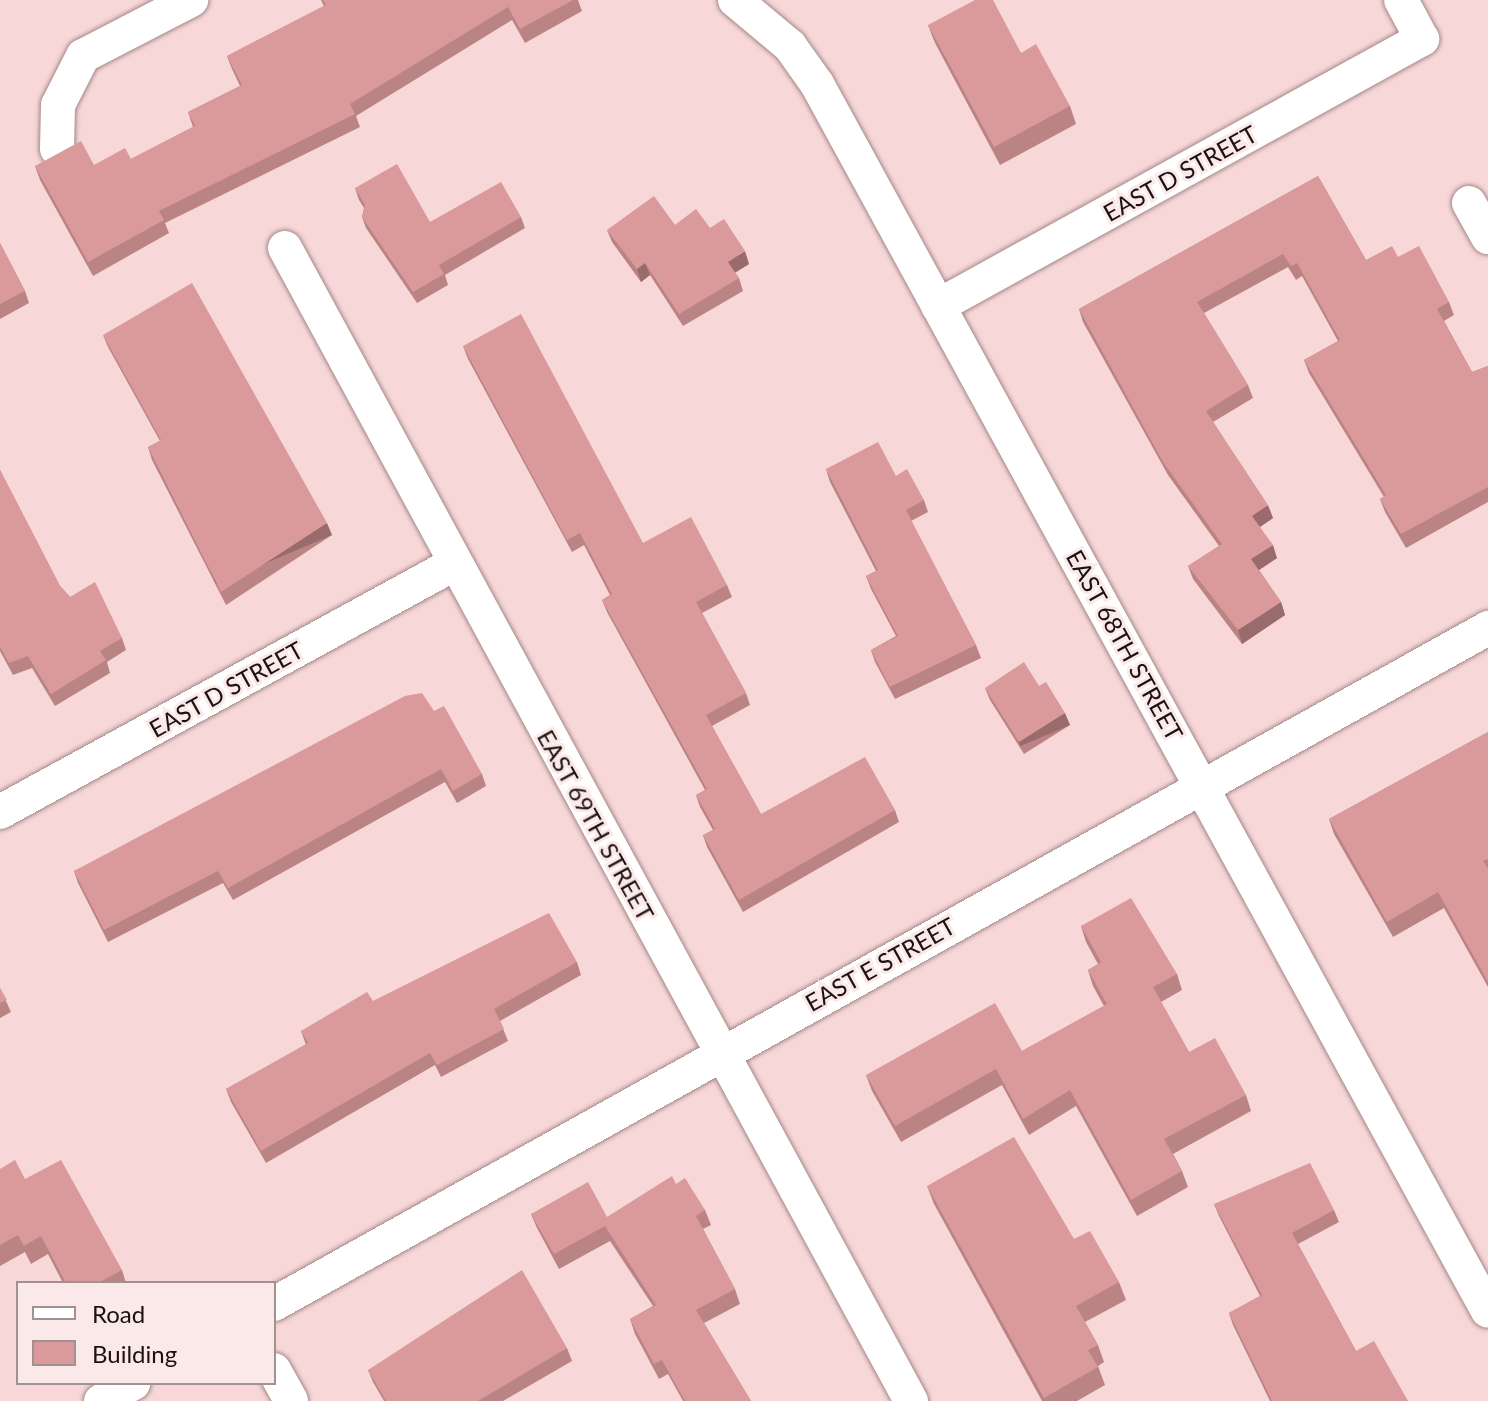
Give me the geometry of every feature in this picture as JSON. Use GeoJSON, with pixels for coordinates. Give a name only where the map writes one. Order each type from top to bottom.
{"type":"FeatureCollection","features":[{"type":"Feature","properties":{"kind":"street"},"geometry":{"type":"LineString","coordinates":[[57,149],[58,105],[83,56],[191,0]]}},
{"type":"Feature","properties":{"kind":"street","name":"EAST 68TH STREET"},"geometry":{"type":"LineString","coordinates":[[735,0],[790,46],[817,84],[1488,1311]]}},
{"type":"Feature","properties":{"kind":"street","name":"EAST D STREET"},"geometry":{"type":"LineString","coordinates":[[938,306],[1422,39],[1401,0]]}},
{"type":"Feature","properties":{"kind":"street"},"geometry":{"type":"LineString","coordinates":[[1469,203],[1488,237]]}},
{"type":"Feature","properties":{"kind":"street","name":"EAST 69TH STREET"},"geometry":{"type":"LineString","coordinates":[[285,248],[452,565],[911,1401]]}},
{"type":"Feature","properties":{"kind":"street","name":"EAST D STREET"},"geometry":{"type":"LineString","coordinates":[[0,812],[452,565]]}},
{"type":"Feature","properties":{"kind":"street","name":"EAST E STREET"},"geometry":{"type":"LineString","coordinates":[[276,1303],[721,1051],[1203,788],[1488,628]]}},
{"type":"Feature","properties":{"kind":"street"},"geometry":{"type":"LineString","coordinates":[[276,1374],[291,1401]]}},
{"type":"Feature","properties":{"kind":"street"},"geometry":{"type":"LineString","coordinates":[[101,1401],[129,1385]]}},
{"type":"Feature","properties":{"kind":"building"},"geometry":{"type":"Polygon","coordinates":[[[323,0],[573,0],[520,29],[508,7],[350,104],[355,114],[159,211],[164,220],[88,262],[35,166],[81,141],[94,165],[125,148],[131,159],[195,126],[188,112],[242,85],[227,56],[326,5],[323,0]]]}},
{"type":"Feature","properties":{"kind":"building"},"geometry":{"type":"Polygon","coordinates":[[[975,0],[993,0],[1021,53],[1036,44],[1070,106],[994,147],[928,25],[975,0]]]}},
{"type":"Feature","properties":{"kind":"building"},"geometry":{"type":"Polygon","coordinates":[[[397,164],[430,222],[501,182],[521,217],[439,265],[444,274],[413,292],[362,217],[365,205],[355,188],[397,164]]]}},
{"type":"Feature","properties":{"kind":"building"},"geometry":{"type":"Polygon","coordinates":[[[1318,176],[1366,260],[1392,246],[1398,257],[1419,246],[1449,302],[1437,309],[1472,372],[1488,366],[1488,487],[1401,534],[1380,499],[1386,495],[1304,360],[1340,340],[1297,263],[1291,266],[1283,254],[1197,302],[1248,385],[1206,411],[1268,505],[1252,516],[1273,545],[1251,559],[1281,602],[1238,630],[1188,566],[1222,544],[1163,462],[1079,309],[1318,176]]]}},
{"type":"Feature","properties":{"kind":"building"},"geometry":{"type":"Polygon","coordinates":[[[654,196],[675,225],[696,209],[710,228],[724,219],[745,251],[728,262],[739,278],[679,314],[645,263],[637,269],[607,230],[654,196]]]}},
{"type":"Feature","properties":{"kind":"building"},"geometry":{"type":"Polygon","coordinates":[[[0,243],[25,291],[0,304],[0,243]]]}},
{"type":"Feature","properties":{"kind":"building"},"geometry":{"type":"Polygon","coordinates":[[[192,283],[327,523],[221,592],[148,447],[161,440],[103,335],[192,283]]]}},
{"type":"Feature","properties":{"kind":"building"},"geometry":{"type":"Polygon","coordinates":[[[521,314],[643,543],[691,517],[727,585],[696,602],[746,693],[706,715],[761,814],[865,757],[895,810],[739,900],[703,835],[715,829],[696,795],[707,789],[602,600],[612,594],[580,533],[567,540],[463,346],[521,314]]]}},
{"type":"Feature","properties":{"kind":"building"},"geometry":{"type":"Polygon","coordinates":[[[878,442],[896,476],[907,469],[924,500],[906,510],[976,645],[890,687],[871,650],[898,636],[866,576],[878,570],[826,469],[878,442]]]}},
{"type":"Feature","properties":{"kind":"building"},"geometry":{"type":"Polygon","coordinates":[[[0,470],[60,586],[70,597],[95,582],[122,638],[100,651],[106,660],[51,694],[28,656],[9,663],[0,647],[0,470]]]}},
{"type":"Feature","properties":{"kind":"building"},"geometry":{"type":"Polygon","coordinates":[[[1024,662],[1039,686],[1046,682],[1065,713],[1019,742],[985,688],[1024,662]]]}},
{"type":"Feature","properties":{"kind":"building"},"geometry":{"type":"Polygon","coordinates":[[[422,693],[434,711],[444,706],[482,774],[453,791],[441,769],[228,888],[218,871],[104,930],[74,871],[405,696],[422,693]]]}},
{"type":"Feature","properties":{"kind":"building"},"geometry":{"type":"Polygon","coordinates":[[[1488,732],[1488,859],[1483,861],[1488,869],[1488,982],[1438,892],[1387,922],[1329,819],[1488,732]]]}},
{"type":"Feature","properties":{"kind":"building"},"geometry":{"type":"Polygon","coordinates":[[[1131,898],[1177,974],[1153,987],[1189,1052],[1215,1038],[1246,1095],[1164,1139],[1182,1171],[1131,1200],[1070,1090],[1023,1119],[996,1069],[895,1126],[866,1075],[995,1003],[1022,1051],[1107,1004],[1088,970],[1101,962],[1081,926],[1131,898]]]}},
{"type":"Feature","properties":{"kind":"building"},"geometry":{"type":"Polygon","coordinates":[[[549,913],[577,962],[494,1009],[504,1029],[437,1065],[430,1053],[261,1151],[226,1089],[308,1043],[301,1031],[367,992],[373,1001],[549,913]]]}},
{"type":"Feature","properties":{"kind":"building"},"geometry":{"type":"Polygon","coordinates":[[[0,988],[7,1000],[0,1003],[0,988]]]}},
{"type":"Feature","properties":{"kind":"building"},"geometry":{"type":"Polygon","coordinates":[[[1014,1137],[1074,1239],[1090,1231],[1119,1282],[1076,1306],[1098,1345],[1088,1350],[1098,1367],[1044,1398],[927,1186],[1014,1137]]]}},
{"type":"Feature","properties":{"kind":"building"},"geometry":{"type":"Polygon","coordinates":[[[15,1160],[25,1179],[61,1160],[122,1270],[102,1281],[65,1281],[41,1236],[24,1246],[18,1235],[0,1245],[0,1169],[15,1160]]]}},
{"type":"Feature","properties":{"kind":"building"},"geometry":{"type":"Polygon","coordinates":[[[1310,1163],[1334,1210],[1292,1233],[1356,1351],[1374,1341],[1408,1401],[1272,1401],[1229,1313],[1262,1295],[1214,1204],[1310,1163]]]}},
{"type":"Feature","properties":{"kind":"building"},"geometry":{"type":"Polygon","coordinates":[[[672,1176],[676,1184],[685,1178],[705,1210],[696,1216],[735,1289],[696,1310],[751,1401],[685,1401],[662,1360],[654,1364],[630,1319],[656,1305],[605,1226],[554,1254],[531,1214],[588,1182],[607,1217],[672,1176]]]}},
{"type":"Feature","properties":{"kind":"building"},"geometry":{"type":"Polygon","coordinates":[[[522,1270],[567,1348],[478,1401],[386,1401],[368,1370],[522,1270]]]}}]}
